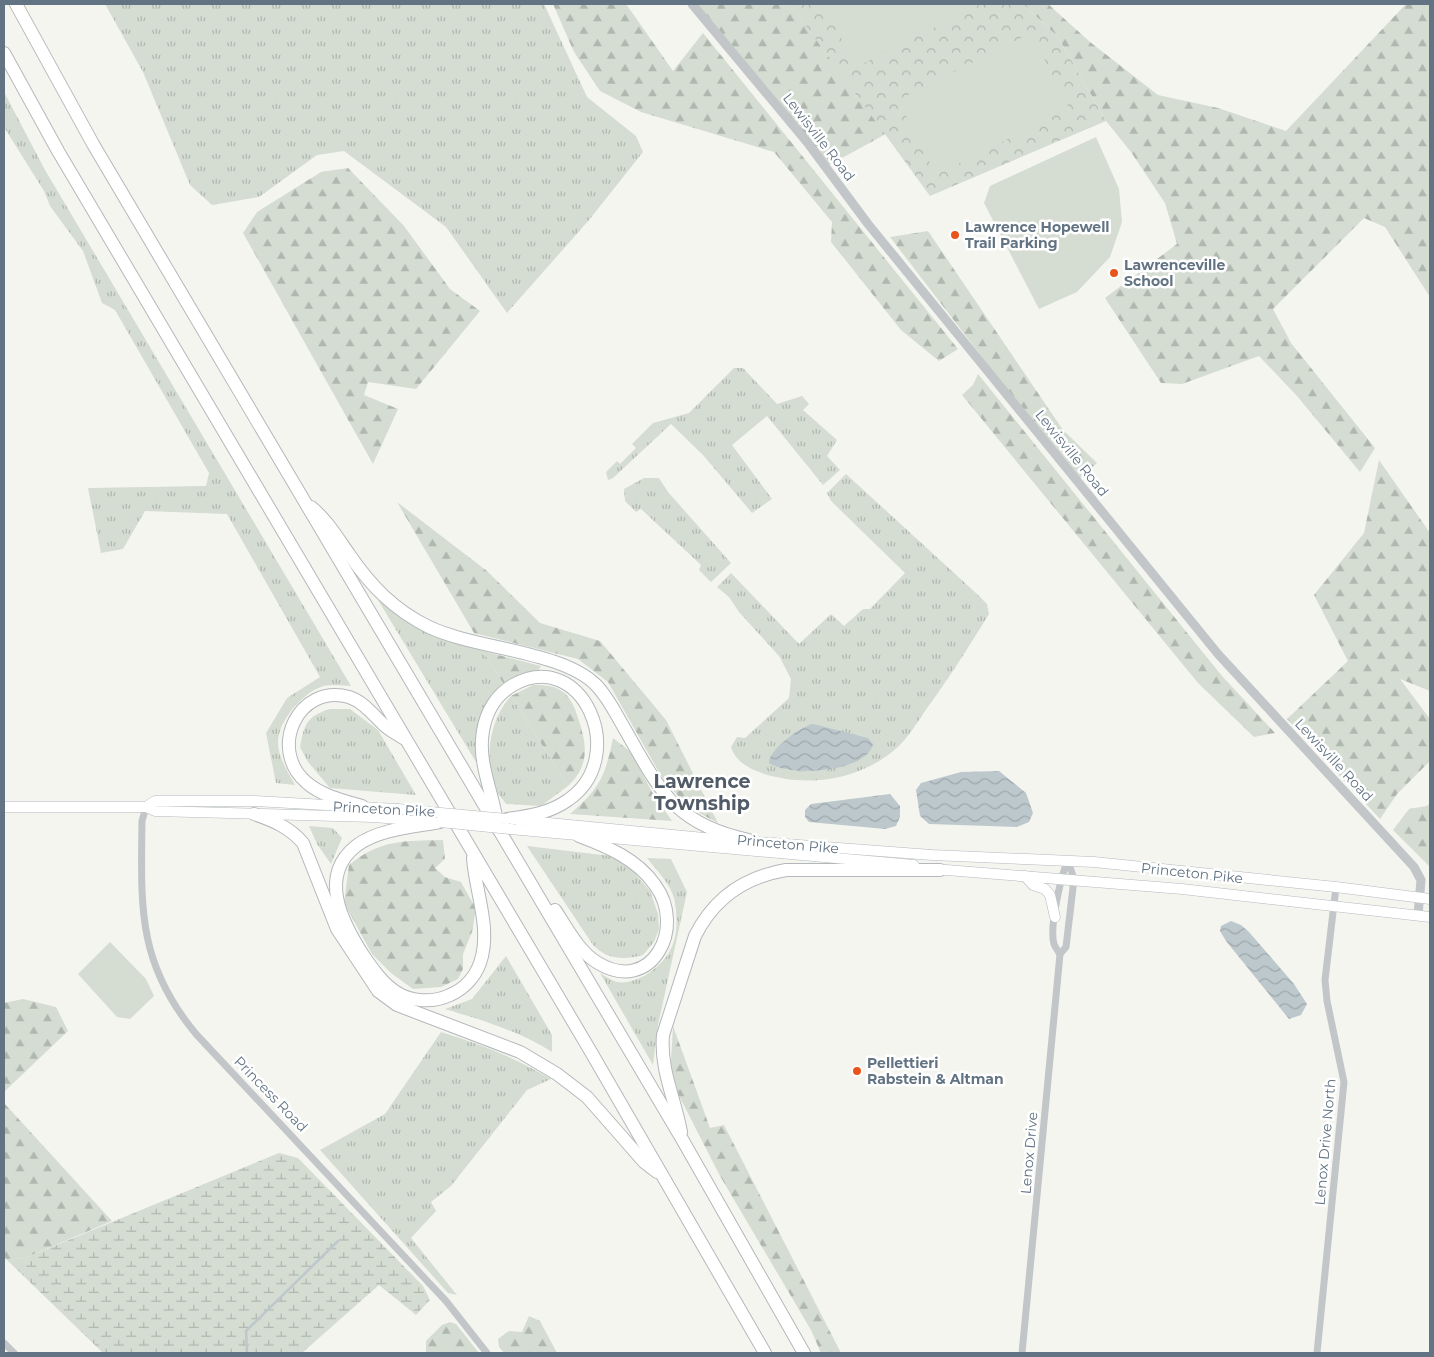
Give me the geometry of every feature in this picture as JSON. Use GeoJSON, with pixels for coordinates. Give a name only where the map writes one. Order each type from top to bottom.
{"type":"FeatureCollection","features":[{"type":"Feature","properties":{"kind":"highway"},"geometry":{"type":"LineString","coordinates":[[16,4],[93,144],[498,832],[682,1139],[804,1353]]}},
{"type":"Feature","properties":{"kind":"highway"},"geometry":{"type":"LineString","coordinates":[[4,53],[58,151],[765,1353]]}},
{"type":"Feature","properties":{"kind":"highway"},"geometry":{"type":"LineString","coordinates":[[304,502],[322,516],[372,585],[411,617],[447,635],[564,664],[587,677],[604,695],[658,786],[676,807],[687,816],[712,830],[749,840]]}},
{"type":"Feature","properties":{"kind":"highway"},"geometry":{"type":"LineString","coordinates":[[498,832],[497,810],[483,759],[482,739],[485,722],[494,703],[508,689],[526,680],[538,678],[560,682],[577,692],[590,708],[594,717],[597,740],[594,765],[586,783],[548,823],[507,819]]}},
{"type":"Feature","properties":{"kind":"highway"},"geometry":{"type":"LineString","coordinates":[[362,806],[315,789],[299,776],[290,758],[287,741],[297,715],[304,707],[321,698],[330,696],[349,697],[365,706],[385,727],[405,739]]}},
{"type":"Feature","properties":{"kind":"highway"},"geometry":{"type":"LineString","coordinates":[[254,814],[279,823],[296,835],[303,843],[337,929],[364,972],[383,995],[409,1010],[520,1052],[557,1074],[587,1098],[644,1162],[663,1177]]}},
{"type":"Feature","properties":{"kind":"highway"},"geometry":{"type":"LineString","coordinates":[[440,822],[397,819],[354,848],[347,855],[338,873],[335,894],[346,924],[371,966],[392,989],[406,997],[427,1001],[446,997],[464,987],[476,971],[483,952],[483,941],[481,902],[474,873],[472,854]]}},
{"type":"Feature","properties":{"kind":"highway"},"geometry":{"type":"LineString","coordinates":[[540,900],[554,908],[588,955],[607,968],[618,970],[638,969],[654,960],[660,952],[667,936],[668,916],[661,894],[655,885],[624,856],[579,836]]}},
{"type":"Feature","properties":{"kind":"highway"},"geometry":{"type":"LineString","coordinates":[[682,1139],[678,1115],[666,1082],[662,1049],[663,1034],[695,936],[701,924],[719,901],[743,883],[770,872],[786,870],[940,870]]}},
{"type":"Feature","properties":{"kind":"main road","name":"Princeton Pike"},"geometry":{"type":"LineString","coordinates":[[146,807],[155,801],[362,806],[397,819]]}},
{"type":"Feature","properties":{"kind":"main road","name":"Princeton Pike"},"geometry":{"type":"LineString","coordinates":[[4,807],[146,807],[155,811],[265,813],[397,819],[507,819]]}},
{"type":"Feature","properties":{"kind":"main road","name":"Princeton Pike"},"geometry":{"type":"LineString","coordinates":[[440,822],[548,823],[704,838],[932,855],[1068,860],[1426,898]]}},
{"type":"Feature","properties":{"kind":"main road","name":"Princeton Pike"},"geometry":{"type":"LineString","coordinates":[[548,823],[579,836],[637,839],[912,865],[940,870],[1074,879],[1430,916]]}},
{"type":"Feature","properties":{"kind":"main road"},"geometry":{"type":"LineString","coordinates":[[1025,876],[1033,885],[1045,889],[1050,895],[1055,917]]}},
{"type":"Feature","properties":{"kind":"street","name":"Lewisville Road"},"geometry":{"type":"LineString","coordinates":[[692,4],[807,142],[868,224],[1218,654],[1414,867],[1421,880],[1426,898],[1418,915]]}},
{"type":"Feature","properties":{"kind":"street","name":"Princess Road"},"geometry":{"type":"LineString","coordinates":[[146,807],[142,821],[143,920],[151,956],[174,1005],[196,1034],[446,1300],[487,1353]]}},
{"type":"Feature","properties":{"kind":"street","name":"Lenox Drive"},"geometry":{"type":"LineString","coordinates":[[1022,1353],[1060,954],[1054,943],[1055,917],[1061,878],[1068,860]]}},
{"type":"Feature","properties":{"kind":"street","name":"Lenox Drive"},"geometry":{"type":"LineString","coordinates":[[1060,954],[1066,947],[1074,879],[1068,860]]}},
{"type":"Feature","properties":{"kind":"street","name":"Lenox Drive North"},"geometry":{"type":"LineString","coordinates":[[1317,1353],[1344,1082],[1328,1008],[1325,980],[1336,887]]}},
{"type":"Feature","properties":{"kind":"street"},"geometry":{"type":"LineString","coordinates":[[4,1343],[14,1353]]}},
{"type":"Feature","properties":{"kind":"green space"},"geometry":{"type":"Polygon","coordinates":[[[105,4],[544,4],[587,97],[636,136],[643,152],[589,220],[507,313],[446,227],[344,151],[317,155],[259,197],[212,205],[190,185],[143,72],[105,4]]]}},
{"type":"Feature","properties":{"kind":"green space"},"geometry":{"type":"Polygon","coordinates":[[[553,4],[626,4],[673,71],[703,33],[958,349],[939,361],[901,330],[831,242],[832,222],[774,152],[641,112],[600,91],[574,52],[553,4]]]}},
{"type":"Feature","properties":{"kind":"green space"},"geometry":{"type":"Polygon","coordinates":[[[692,4],[790,4],[886,134],[829,165],[692,4]]]}},
{"type":"Feature","properties":{"kind":"green space"},"geometry":{"type":"Polygon","coordinates":[[[790,4],[1023,4],[1058,37],[1106,121],[930,196],[790,4]]]}},
{"type":"Feature","properties":{"kind":"green space"},"geometry":{"type":"Polygon","coordinates":[[[824,4],[981,4],[856,67],[824,4]]]}},
{"type":"Feature","properties":{"kind":"green space"},"geometry":{"type":"Polygon","coordinates":[[[1023,4],[1048,4],[1090,42],[1158,95],[1218,108],[1286,131],[1406,4],[1430,4],[1430,297],[1385,227],[1364,218],[1273,309],[1291,343],[1375,448],[1360,472],[1297,396],[1259,356],[1182,384],[1161,383],[1105,298],[1177,244],[1165,203],[1131,152],[1106,121],[1058,37],[1023,4]]]}},
{"type":"Feature","properties":{"kind":"green space"},"geometry":{"type":"Polygon","coordinates":[[[1031,33],[1069,108],[936,175],[898,100],[1031,33]]]}},
{"type":"Feature","properties":{"kind":"green space"},"geometry":{"type":"Polygon","coordinates":[[[4,92],[45,170],[351,686],[324,686],[317,688],[299,702],[285,719],[278,738],[278,746],[280,755],[295,785],[276,783],[266,733],[287,698],[320,677],[227,514],[145,511],[123,549],[101,553],[88,488],[206,486],[209,473],[115,310],[102,303],[83,251],[50,206],[44,191],[4,127],[4,92]]]}},
{"type":"Feature","properties":{"kind":"green space"},"geometry":{"type":"Polygon","coordinates":[[[1096,137],[1119,189],[1122,222],[1110,257],[1077,292],[1039,309],[984,203],[990,186],[1096,137]]]}},
{"type":"Feature","properties":{"kind":"green space"},"geometry":{"type":"Polygon","coordinates":[[[348,168],[404,226],[450,289],[480,311],[416,389],[368,382],[364,395],[398,409],[373,464],[243,233],[257,212],[321,172],[348,168]]]}},
{"type":"Feature","properties":{"kind":"green space"},"geometry":{"type":"Polygon","coordinates":[[[928,231],[1063,430],[1097,463],[1077,481],[890,237],[928,231]]]}},
{"type":"Feature","properties":{"kind":"green space"},"geometry":{"type":"Polygon","coordinates":[[[734,368],[743,368],[777,404],[802,396],[809,404],[803,410],[837,440],[827,456],[840,470],[823,485],[767,416],[732,445],[772,499],[752,513],[703,455],[671,424],[613,478],[608,480],[606,472],[617,461],[620,464],[636,448],[632,444],[653,423],[689,413],[734,368]]]}},
{"type":"Feature","properties":{"kind":"green space"},"geometry":{"type":"Polygon","coordinates":[[[978,374],[1222,676],[1275,733],[1254,737],[1198,683],[962,395],[973,385],[978,374]]]}},
{"type":"Feature","properties":{"kind":"green space"},"geometry":{"type":"Polygon","coordinates":[[[1379,460],[1430,533],[1430,691],[1400,679],[1430,719],[1430,761],[1397,794],[1380,819],[1287,719],[1348,661],[1314,595],[1364,533],[1379,460]]]}},
{"type":"Feature","properties":{"kind":"green space"},"geometry":{"type":"Polygon","coordinates":[[[846,474],[977,594],[987,604],[989,614],[913,729],[899,746],[886,756],[857,772],[842,776],[809,781],[776,777],[762,773],[743,763],[738,759],[731,747],[737,737],[745,738],[789,698],[791,679],[779,656],[739,612],[729,597],[717,587],[731,573],[799,644],[831,614],[844,626],[863,609],[870,609],[905,573],[831,501],[827,493],[846,474]]]}},
{"type":"Feature","properties":{"kind":"green space"},"geometry":{"type":"Polygon","coordinates":[[[644,478],[659,478],[668,492],[731,563],[711,582],[699,570],[701,565],[641,509],[636,512],[625,501],[624,489],[644,478]]]}},
{"type":"Feature","properties":{"kind":"green space"},"geometry":{"type":"Polygon","coordinates":[[[397,502],[487,571],[540,623],[600,641],[666,720],[718,823],[690,808],[664,781],[608,682],[578,659],[474,633],[397,502]]]}},
{"type":"Feature","properties":{"kind":"green space"},"geometry":{"type":"Polygon","coordinates":[[[378,600],[426,633],[483,651],[503,683],[494,692],[483,710],[478,728],[476,762],[378,600]]]}},
{"type":"Feature","properties":{"kind":"green space"},"geometry":{"type":"Polygon","coordinates":[[[483,651],[541,666],[537,672],[520,674],[503,683],[483,651]]]}},
{"type":"Feature","properties":{"kind":"green space"},"geometry":{"type":"Polygon","coordinates":[[[533,685],[550,686],[564,692],[572,702],[577,714],[585,746],[585,754],[580,771],[568,786],[511,696],[533,685]]]}},
{"type":"Feature","properties":{"kind":"green space"},"geometry":{"type":"Polygon","coordinates":[[[511,696],[568,786],[541,806],[506,804],[493,784],[489,761],[491,738],[498,715],[511,696]]]}},
{"type":"Feature","properties":{"kind":"green space"},"geometry":{"type":"Polygon","coordinates":[[[330,709],[350,709],[378,730],[416,795],[330,788],[308,762],[300,747],[303,732],[311,718],[330,709]]]}},
{"type":"Feature","properties":{"kind":"green space"},"geometry":{"type":"Polygon","coordinates":[[[613,738],[631,752],[652,792],[672,821],[570,814],[588,797],[600,781],[613,738]]]}},
{"type":"Feature","properties":{"kind":"green space"},"geometry":{"type":"Polygon","coordinates":[[[1430,803],[1430,867],[1393,830],[1409,809],[1427,806],[1430,803]]]}},
{"type":"Feature","properties":{"kind":"green space"},"geometry":{"type":"Polygon","coordinates":[[[309,826],[333,828],[342,838],[331,864],[317,844],[309,826]]]}},
{"type":"Feature","properties":{"kind":"green space"},"geometry":{"type":"Polygon","coordinates":[[[443,840],[445,859],[435,868],[445,877],[461,882],[476,909],[472,932],[463,954],[463,969],[458,979],[441,987],[413,989],[391,973],[372,954],[344,903],[349,865],[372,850],[393,843],[443,840]]]}},
{"type":"Feature","properties":{"kind":"green space"},"geometry":{"type":"Polygon","coordinates":[[[527,846],[611,856],[632,870],[650,891],[658,914],[659,929],[654,942],[643,955],[616,958],[604,954],[593,945],[527,846]]]}},
{"type":"Feature","properties":{"kind":"green space"},"geometry":{"type":"Polygon","coordinates":[[[647,858],[671,859],[687,892],[658,1025],[653,1065],[600,973],[617,982],[628,982],[640,978],[663,961],[673,944],[677,925],[674,897],[664,879],[647,858]]]}},
{"type":"Feature","properties":{"kind":"green space"},"geometry":{"type":"Polygon","coordinates":[[[110,942],[146,979],[154,996],[130,1019],[117,1017],[78,974],[110,942]]]}},
{"type":"Feature","properties":{"kind":"green space"},"geometry":{"type":"Polygon","coordinates":[[[506,956],[552,1035],[552,1052],[513,1032],[445,1009],[472,999],[506,956]]]}},
{"type":"Feature","properties":{"kind":"green space"},"geometry":{"type":"Polygon","coordinates":[[[23,999],[56,1007],[68,1031],[4,1092],[4,1003],[23,999]]]}},
{"type":"Feature","properties":{"kind":"green space"},"geometry":{"type":"Polygon","coordinates":[[[673,1026],[710,1128],[724,1125],[841,1353],[821,1353],[811,1330],[720,1176],[670,1078],[673,1026]]]}},
{"type":"Feature","properties":{"kind":"green space"},"geometry":{"type":"Polygon","coordinates":[[[441,1032],[498,1052],[525,1064],[551,1079],[527,1090],[451,1186],[431,1202],[436,1211],[411,1238],[457,1295],[448,1293],[320,1150],[385,1114],[441,1032]]]}},
{"type":"Feature","properties":{"kind":"green space"},"geometry":{"type":"Polygon","coordinates":[[[4,1103],[112,1221],[25,1258],[7,1260],[4,1257],[4,1103]]]}},
{"type":"Feature","properties":{"kind":"green space"},"geometry":{"type":"Polygon","coordinates":[[[279,1153],[298,1158],[423,1286],[430,1300],[416,1315],[379,1285],[302,1353],[103,1353],[7,1260],[25,1258],[279,1153]]]}},
{"type":"Feature","properties":{"kind":"green space"},"geometry":{"type":"Polygon","coordinates":[[[529,1316],[540,1321],[557,1353],[504,1353],[499,1347],[498,1339],[509,1331],[522,1332],[529,1316]]]}},
{"type":"Feature","properties":{"kind":"green space"},"geometry":{"type":"Polygon","coordinates":[[[450,1322],[456,1324],[479,1353],[426,1353],[426,1341],[442,1325],[450,1322]]]}},
{"type":"Feature","properties":{"kind":"water"},"geometry":{"type":"Polygon","coordinates":[[[813,724],[868,738],[873,744],[868,754],[857,761],[826,770],[792,770],[769,763],[770,758],[779,745],[801,729],[813,724]]]}},
{"type":"Feature","properties":{"kind":"water"},"geometry":{"type":"Polygon","coordinates":[[[999,771],[1026,793],[1033,813],[1029,822],[1017,827],[929,824],[920,816],[916,790],[921,783],[961,772],[999,771]]]}},
{"type":"Feature","properties":{"kind":"water"},"geometry":{"type":"Polygon","coordinates":[[[890,794],[900,806],[900,817],[896,826],[885,829],[809,822],[805,817],[805,810],[811,804],[890,794]]]}},
{"type":"Feature","properties":{"kind":"water"},"geometry":{"type":"Polygon","coordinates":[[[1231,921],[1241,925],[1249,932],[1294,984],[1307,1004],[1301,1015],[1289,1019],[1226,941],[1220,931],[1221,926],[1231,921]]]}},
{"type":"Feature","properties":{"kind":"waterway"},"geometry":{"type":"LineString","coordinates":[[247,1353],[246,1331],[338,1241]]}},
{"type":"Feature","properties":{"kind":"place","name":"Lawrence Hopewell Trail Parking"},"geometry":{"type":"Point","coordinates":[955,235]}},
{"type":"Feature","properties":{"kind":"place","name":"Lawrenceville School"},"geometry":{"type":"Point","coordinates":[1114,273]}},
{"type":"Feature","properties":{"kind":"place","name":"Pellettieri Rabstein & Altman"},"geometry":{"type":"Point","coordinates":[857,1071]}},
{"type":"Feature","properties":{"kind":"district","name":"Lawrence Township"},"geometry":{"type":"Point","coordinates":[702,792]}}]}
